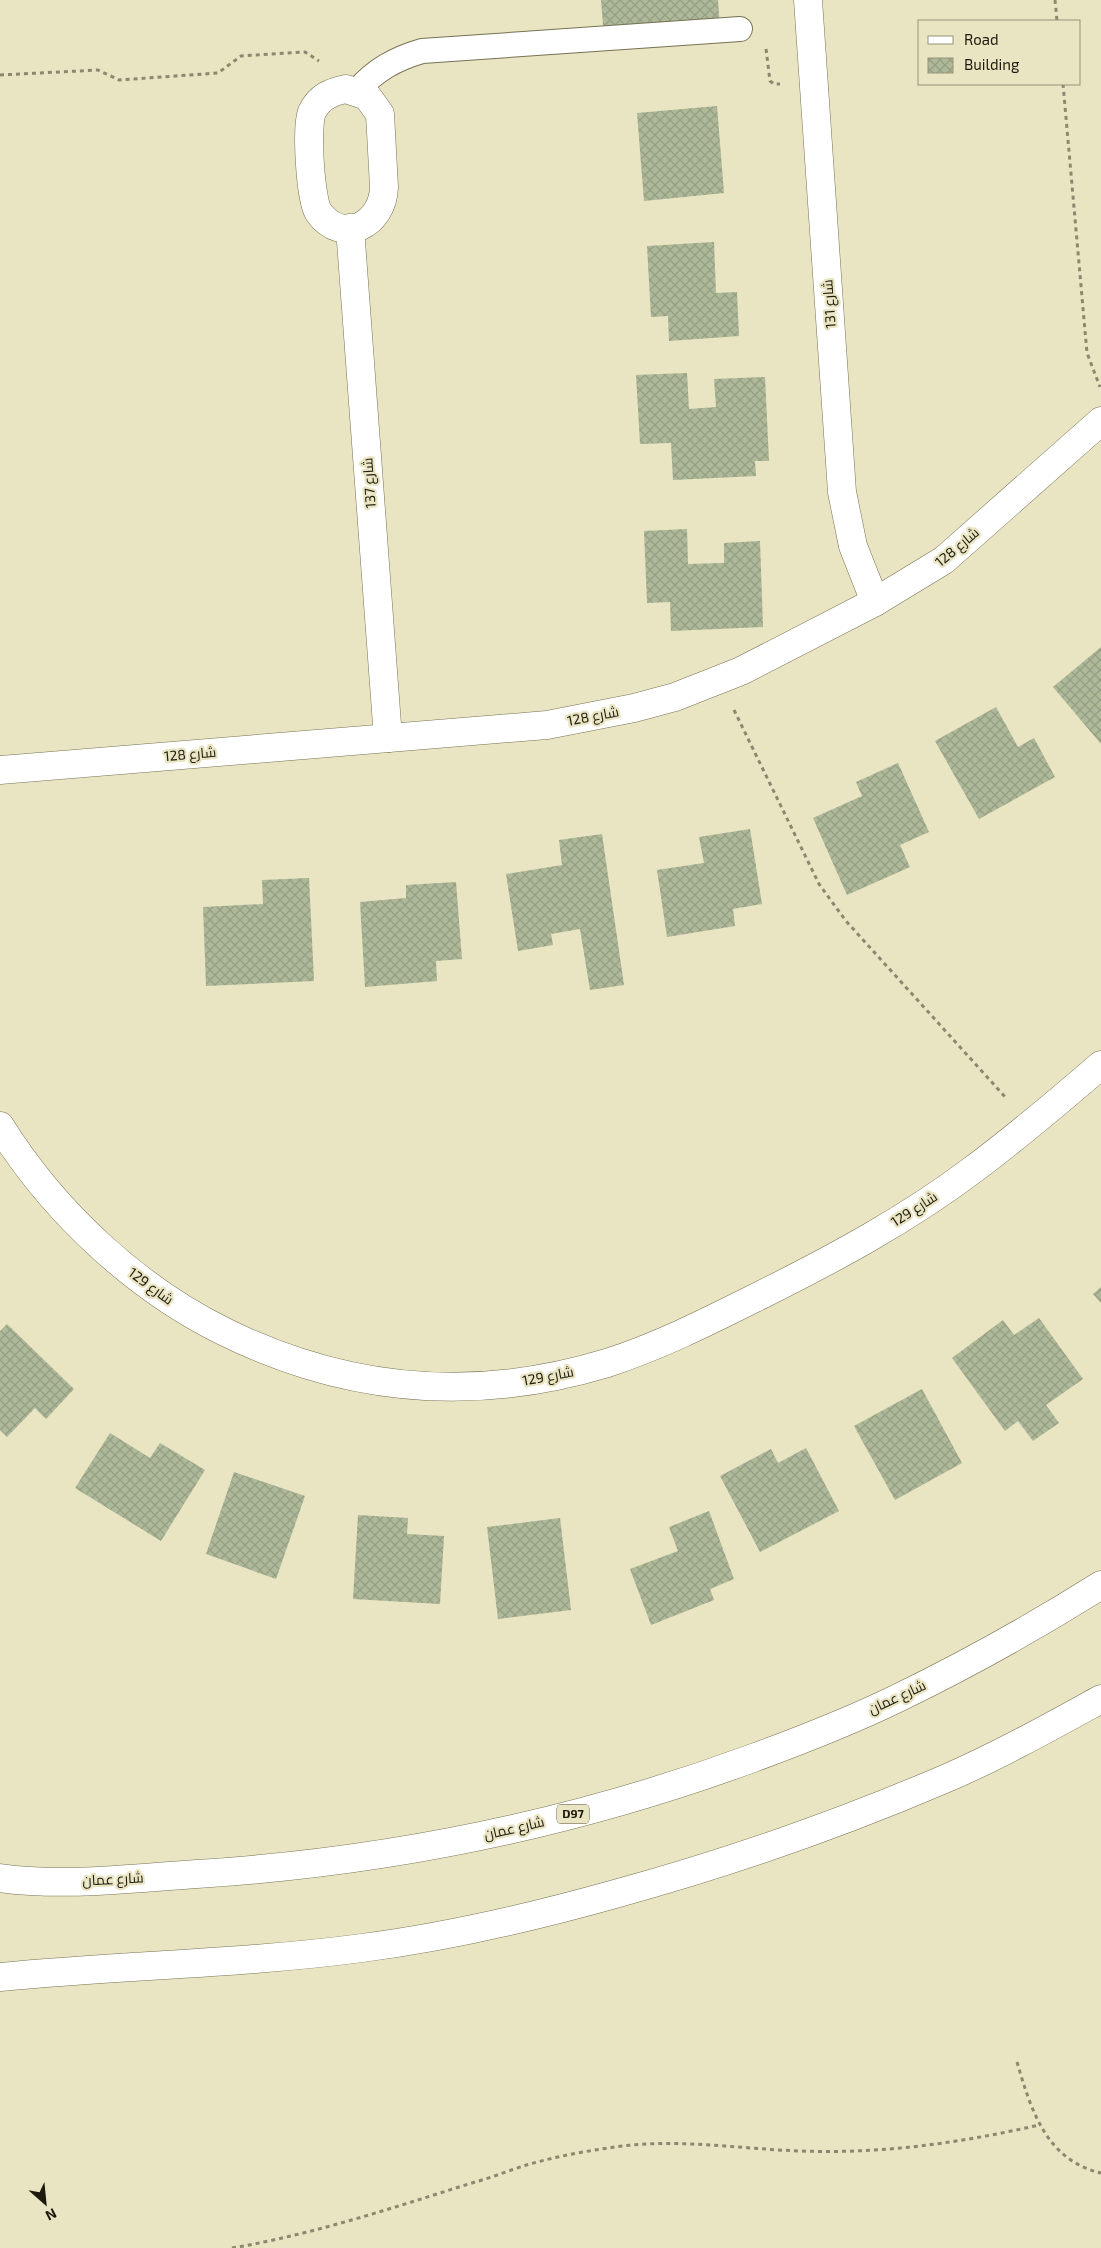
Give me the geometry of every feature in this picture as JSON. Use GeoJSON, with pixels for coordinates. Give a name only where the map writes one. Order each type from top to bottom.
{"type":"FeatureCollection","features":[{"type":"Feature","properties":{"kind":"street","name":"شارع 131"},"geometry":{"type":"LineString","coordinates":[[808,0],[842,492],[853,546],[875,602]]}},
{"type":"Feature","properties":{"kind":"street"},"geometry":{"type":"LineString","coordinates":[[344,92],[367,96],[380,114],[384,198],[379,210],[372,219],[362,226],[350,228],[337,226],[327,221],[319,212],[314,200],[309,125],[312,112],[320,100],[344,92]]}},
{"type":"Feature","properties":{"kind":"street","name":"شارع 137"},"geometry":{"type":"LineString","coordinates":[[350,228],[388,738]]}},
{"type":"Feature","properties":{"kind":"street","name":"شارع 128"},"geometry":{"type":"LineString","coordinates":[[0,770],[547,724],[594,716],[675,697],[719,680],[875,602],[944,560],[1101,421]]}},
{"type":"Feature","properties":{"kind":"street","name":"شارع 129"},"geometry":{"type":"LineString","coordinates":[[0,1126],[41,1182],[79,1226],[122,1265],[168,1300],[210,1325],[253,1346],[299,1364],[345,1376],[399,1385],[452,1388],[506,1384],[609,1362],[720,1315],[834,1257],[896,1222],[970,1172],[1031,1125],[1101,1065]]}},
{"type":"Feature","properties":{"kind":"street","name":"شارع عمان"},"geometry":{"type":"LineString","coordinates":[[0,1878],[73,1881],[229,1872],[323,1863],[417,1848],[510,1830],[609,1805],[706,1775],[793,1743],[896,1699],[985,1653],[1101,1585]]}},
{"type":"Feature","properties":{"kind":"street"},"geometry":{"type":"LineString","coordinates":[[0,1977],[362,1948],[464,1930],[566,1908],[666,1880],[858,1814],[948,1777],[1037,1734],[1101,1699]]}},
{"type":"Feature","properties":{"kind":"lane"},"geometry":{"type":"LineString","coordinates":[[344,92],[398,58],[422,50],[740,29]]}},
{"type":"Feature","properties":{"kind":"path"},"geometry":{"type":"LineString","coordinates":[[1055,0],[1057,20]]}},
{"type":"Feature","properties":{"kind":"path"},"geometry":{"type":"LineString","coordinates":[[740,29],[755,32],[766,45],[770,81],[774,84],[813,85]]}},
{"type":"Feature","properties":{"kind":"path"},"geometry":{"type":"LineString","coordinates":[[0,75],[98,70],[119,80],[218,73],[241,56],[305,52],[318,60],[326,70],[330,81],[344,92]]}},
{"type":"Feature","properties":{"kind":"path"},"geometry":{"type":"LineString","coordinates":[[1063,85],[1087,353],[1101,390]]}},
{"type":"Feature","properties":{"kind":"path"},"geometry":{"type":"LineString","coordinates":[[719,680],[819,884],[846,921],[1031,1125]]}},
{"type":"Feature","properties":{"kind":"path"},"geometry":{"type":"LineString","coordinates":[[1017,2062],[1030,2104],[1039,2125],[1052,2143],[1070,2158],[1092,2171],[1101,2173]]}},
{"type":"Feature","properties":{"kind":"path"},"geometry":{"type":"LineString","coordinates":[[232,2248],[309,2231],[368,2215],[528,2164],[618,2146],[666,2142],[802,2151],[862,2152],[980,2138],[1039,2125]]}},
{"type":"Feature","properties":{"kind":"building"},"geometry":{"type":"Polygon","coordinates":[[[601,0],[718,0],[720,28],[604,37],[601,0]]]}},
{"type":"Feature","properties":{"kind":"building"},"geometry":{"type":"Polygon","coordinates":[[[717,106],[724,193],[644,201],[637,113],[717,106]]]}},
{"type":"Feature","properties":{"kind":"building"},"geometry":{"type":"Polygon","coordinates":[[[714,242],[716,293],[737,292],[739,336],[669,341],[668,316],[651,317],[647,246],[714,242]]]}},
{"type":"Feature","properties":{"kind":"building"},"geometry":{"type":"Polygon","coordinates":[[[687,373],[689,409],[716,407],[714,379],[765,377],[769,461],[755,461],[756,476],[673,480],[671,443],[640,444],[636,375],[687,373]]]}},
{"type":"Feature","properties":{"kind":"building"},"geometry":{"type":"Polygon","coordinates":[[[687,529],[688,564],[724,563],[724,543],[760,541],[763,627],[671,631],[670,602],[647,603],[644,531],[687,529]]]}},
{"type":"Feature","properties":{"kind":"building"},"geometry":{"type":"Polygon","coordinates":[[[1101,647],[1101,744],[1053,687],[1101,647]]]}},
{"type":"Feature","properties":{"kind":"building"},"geometry":{"type":"Polygon","coordinates":[[[996,707],[1018,747],[1034,738],[1055,777],[979,819],[935,741],[996,707]]]}},
{"type":"Feature","properties":{"kind":"building"},"geometry":{"type":"Polygon","coordinates":[[[898,763],[929,832],[900,845],[910,867],[847,895],[813,818],[862,796],[856,782],[898,763]]]}},
{"type":"Feature","properties":{"kind":"building"},"geometry":{"type":"Polygon","coordinates":[[[750,829],[762,904],[733,909],[735,926],[667,937],[657,870],[704,863],[699,837],[750,829]]]}},
{"type":"Feature","properties":{"kind":"building"},"geometry":{"type":"Polygon","coordinates":[[[602,834],[624,985],[590,990],[580,929],[551,934],[553,945],[518,951],[506,874],[562,865],[559,840],[602,834]]]}},
{"type":"Feature","properties":{"kind":"building"},"geometry":{"type":"Polygon","coordinates":[[[309,878],[314,981],[206,986],[203,907],[263,904],[262,880],[309,878]]]}},
{"type":"Feature","properties":{"kind":"building"},"geometry":{"type":"Polygon","coordinates":[[[456,882],[462,959],[436,961],[437,981],[365,987],[360,902],[406,898],[406,885],[456,882]]]}},
{"type":"Feature","properties":{"kind":"building"},"geometry":{"type":"Polygon","coordinates":[[[1101,1287],[1101,1303],[1093,1294],[1101,1287]]]}},
{"type":"Feature","properties":{"kind":"building"},"geometry":{"type":"Polygon","coordinates":[[[1039,1318],[1083,1379],[1046,1405],[1059,1423],[1033,1441],[1018,1421],[1005,1431],[952,1358],[1003,1320],[1014,1335],[1039,1318]]]}},
{"type":"Feature","properties":{"kind":"building"},"geometry":{"type":"Polygon","coordinates":[[[7,1324],[74,1389],[46,1419],[35,1408],[7,1437],[0,1430],[0,1331],[7,1324]]]}},
{"type":"Feature","properties":{"kind":"building"},"geometry":{"type":"Polygon","coordinates":[[[922,1389],[962,1463],[895,1500],[854,1426],[922,1389]]]}},
{"type":"Feature","properties":{"kind":"building"},"geometry":{"type":"Polygon","coordinates":[[[110,1433],[150,1458],[160,1443],[205,1470],[161,1541],[75,1488],[110,1433]]]}},
{"type":"Feature","properties":{"kind":"building"},"geometry":{"type":"Polygon","coordinates":[[[806,1448],[839,1511],[760,1552],[720,1476],[771,1449],[778,1463],[806,1448]]]}},
{"type":"Feature","properties":{"kind":"building"},"geometry":{"type":"Polygon","coordinates":[[[234,1472],[305,1496],[276,1579],[206,1554],[234,1472]]]}},
{"type":"Feature","properties":{"kind":"building"},"geometry":{"type":"Polygon","coordinates":[[[709,1511],[734,1579],[710,1589],[714,1600],[651,1625],[630,1569],[678,1551],[669,1527],[709,1511]]]}},
{"type":"Feature","properties":{"kind":"building"},"geometry":{"type":"Polygon","coordinates":[[[358,1515],[408,1518],[407,1534],[444,1536],[440,1604],[353,1599],[358,1515]]]}},
{"type":"Feature","properties":{"kind":"building"},"geometry":{"type":"Polygon","coordinates":[[[560,1518],[571,1610],[498,1619],[487,1527],[560,1518]]]}}]}
